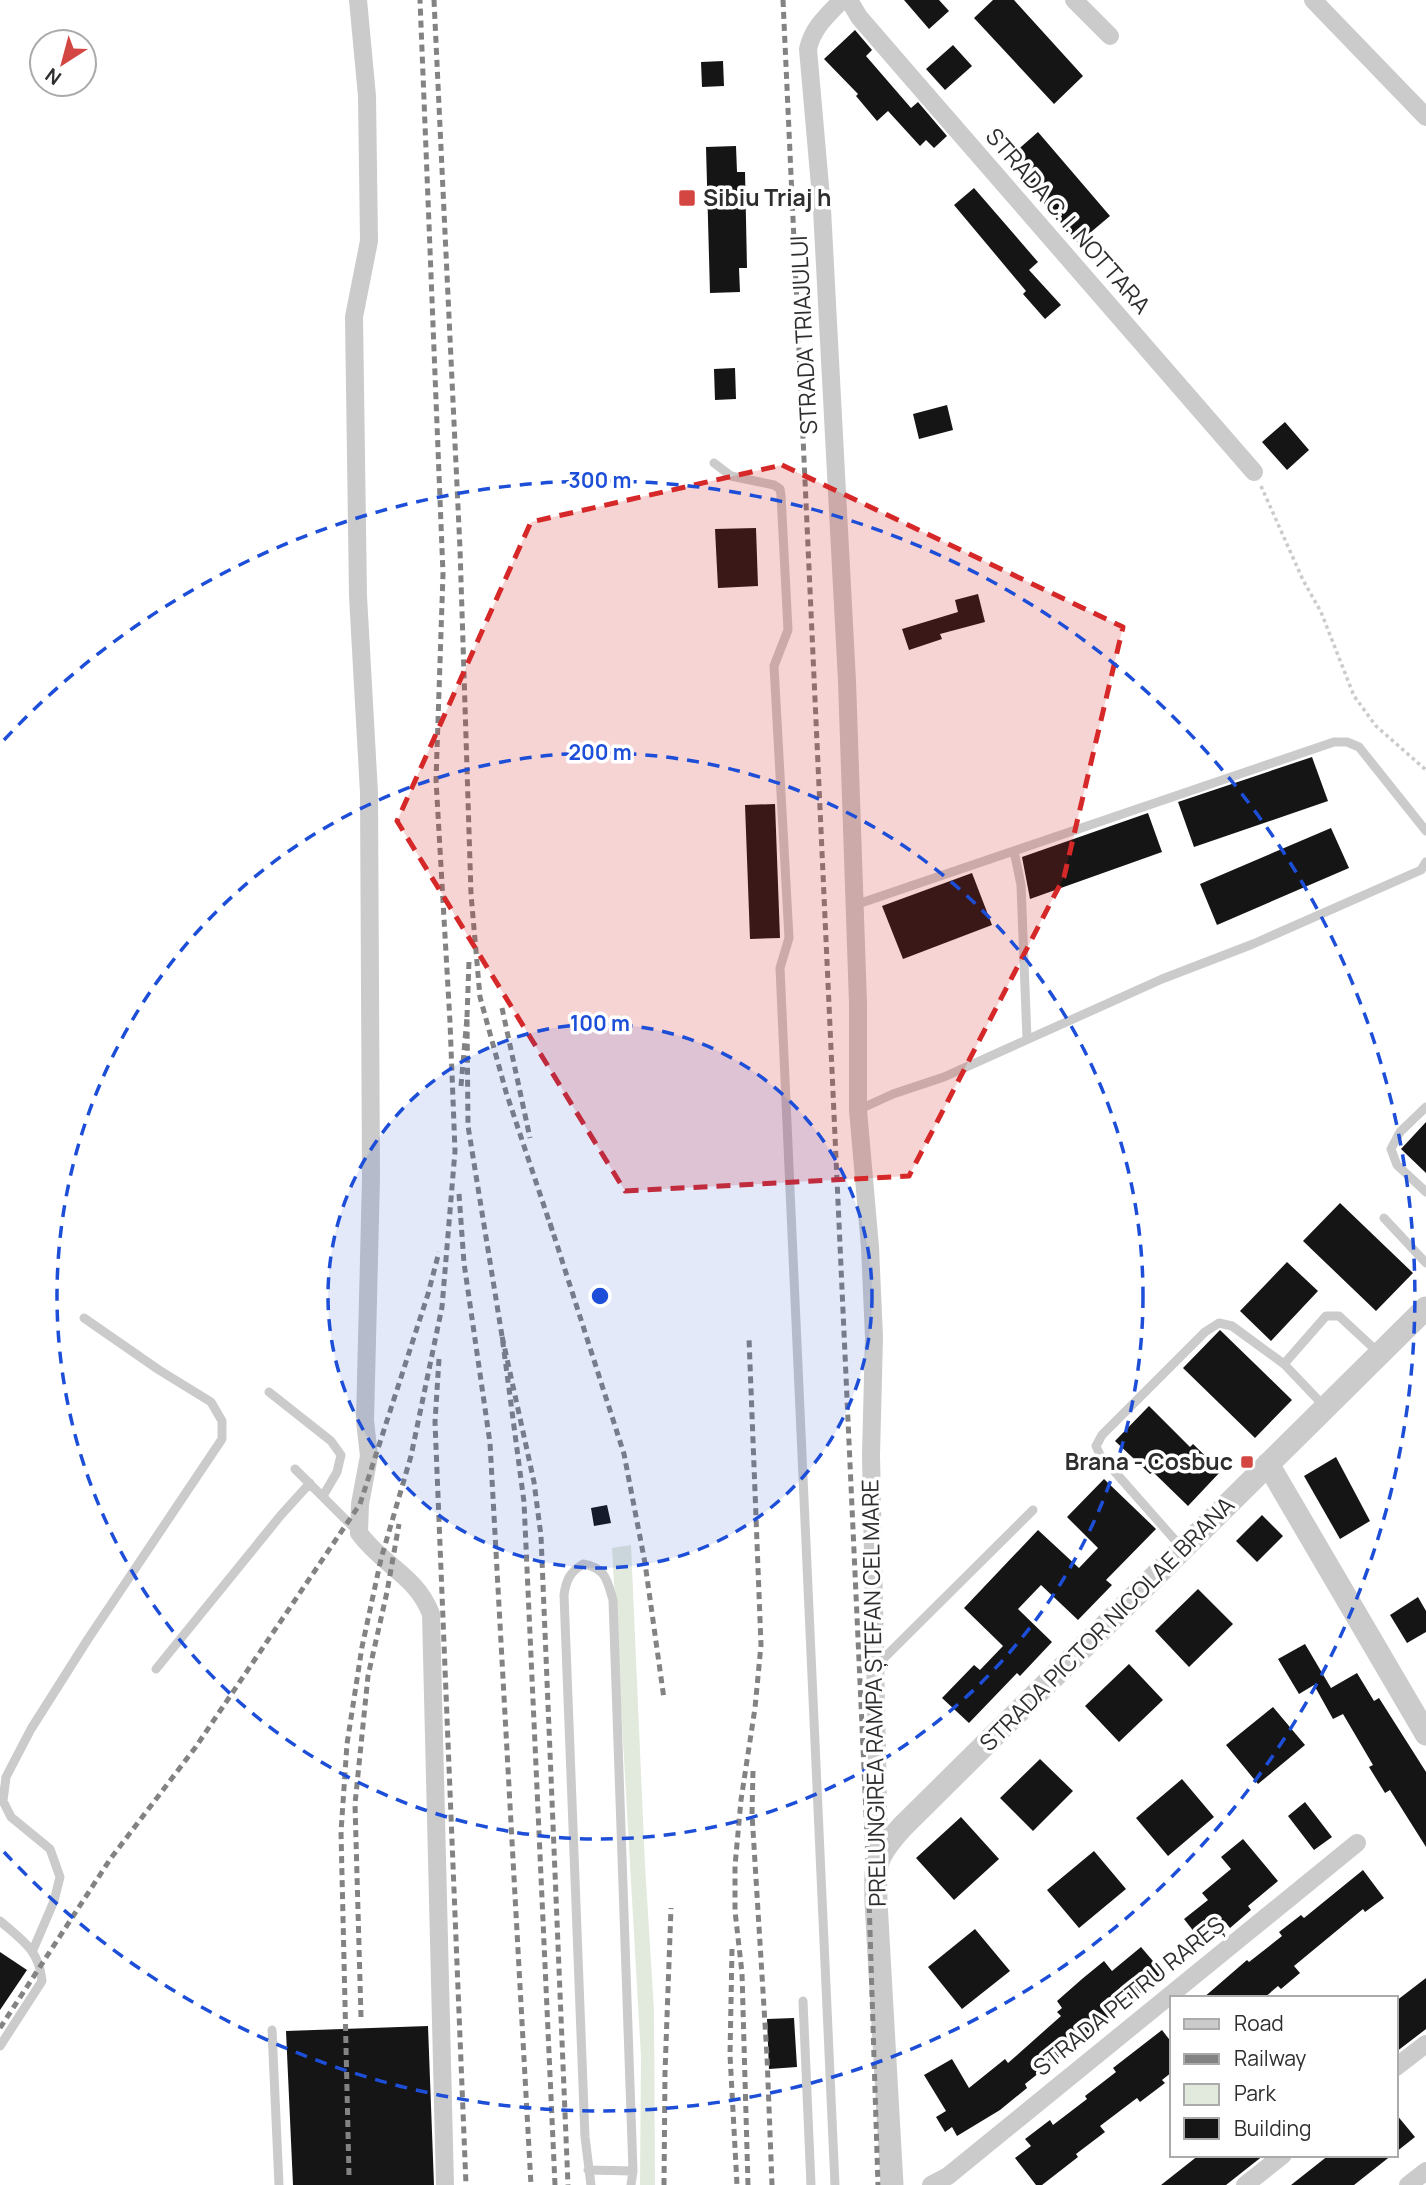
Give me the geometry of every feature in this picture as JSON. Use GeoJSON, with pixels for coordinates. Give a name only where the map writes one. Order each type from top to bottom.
{"type":"FeatureCollection","features":[{"type":"Feature","properties":{"kind":"street"},"geometry":{"type":"LineString","coordinates":[[358,0],[367,96],[369,241],[354,317],[358,596],[369,793],[371,1178],[365,1421],[369,1456],[360,1504],[359,1533],[375,1553],[407,1578],[424,1596],[431,1614],[446,2185]]}},
{"type":"Feature","properties":{"kind":"street","name":"STRADA TRIAJULUI"},"geometry":{"type":"LineString","coordinates":[[842,0],[817,25],[808,49],[822,209],[847,681],[855,905]]}},
{"type":"Feature","properties":{"kind":"street","name":"STRADA C. I. NOTTARA"},"geometry":{"type":"LineString","coordinates":[[849,0],[867,27],[1254,472]]}},
{"type":"Feature","properties":{"kind":"street"},"geometry":{"type":"LineString","coordinates":[[1074,0],[1110,36]]}},
{"type":"Feature","properties":{"kind":"street"},"geometry":{"type":"LineString","coordinates":[[1313,0],[1426,117]]}},
{"type":"Feature","properties":{"kind":"street","name":"PRELUNGIREA RAMPA ȘTEFAN CEL MARE"},"geometry":{"type":"LineString","coordinates":[[855,905],[858,1110],[874,1337],[871,1455],[879,1853],[875,1868],[892,2185]]}},
{"type":"Feature","properties":{"kind":"street","name":"STRADA PICTOR NICOLAE BRANA"},"geometry":{"type":"LineString","coordinates":[[879,1853],[1182,1548],[1426,1308]]}},
{"type":"Feature","properties":{"kind":"street"},"geometry":{"type":"LineString","coordinates":[[1268,1464],[1426,1734]]}},
{"type":"Feature","properties":{"kind":"street","name":"STRADA PETRU RAREȘ"},"geometry":{"type":"LineString","coordinates":[[1172,1996],[1357,1843]]}},
{"type":"Feature","properties":{"kind":"street","name":"STRADA PETRU RAREȘ"},"geometry":{"type":"LineString","coordinates":[[931,2185],[950,2180],[1170,1998]]}},
{"type":"Feature","properties":{"kind":"street"},"geometry":{"type":"LineString","coordinates":[[1398,2065],[1426,2044]]}},
{"type":"Feature","properties":{"kind":"street"},"geometry":{"type":"LineString","coordinates":[[1245,2185],[1280,2157]]}},
{"type":"Feature","properties":{"kind":"street"},"geometry":{"type":"LineString","coordinates":[[1408,2185],[1426,2171]]}},
{"type":"Feature","properties":{"kind":"lane"},"geometry":{"type":"LineString","coordinates":[[714,463],[732,476],[774,485],[780,489],[781,495],[788,630],[774,666],[789,938],[780,968],[835,2185]]}},
{"type":"Feature","properties":{"kind":"lane"},"geometry":{"type":"LineString","coordinates":[[855,905],[1334,742],[1347,742],[1359,747],[1426,831]]}},
{"type":"Feature","properties":{"kind":"lane"},"geometry":{"type":"LineString","coordinates":[[1014,851],[1021,885],[1027,1039]]}},
{"type":"Feature","properties":{"kind":"lane"},"geometry":{"type":"LineString","coordinates":[[858,1110],[944,1077],[1162,979],[1253,944],[1421,870],[1426,862]]}},
{"type":"Feature","properties":{"kind":"lane"},"geometry":{"type":"LineString","coordinates":[[1426,1107],[1400,1132],[1391,1149],[1397,1165],[1426,1192]]}},
{"type":"Feature","properties":{"kind":"lane"},"geometry":{"type":"LineString","coordinates":[[1384,1218],[1426,1263]]}},
{"type":"Feature","properties":{"kind":"lane"},"geometry":{"type":"LineString","coordinates":[[1284,1364],[1326,1316],[1333,1314],[1339,1315],[1380,1354]]}},
{"type":"Feature","properties":{"kind":"lane"},"geometry":{"type":"LineString","coordinates":[[33,1950],[54,1902],[60,1877],[50,1849],[11,1817],[3,1801],[6,1777],[32,1729],[88,1639],[222,1439],[222,1421],[211,1402],[84,1318]]}},
{"type":"Feature","properties":{"kind":"lane"},"geometry":{"type":"LineString","coordinates":[[1182,1548],[1100,1455],[1096,1446],[1102,1435],[1205,1332],[1219,1323],[1232,1325],[1284,1364],[1325,1407]]}},
{"type":"Feature","properties":{"kind":"lane"},"geometry":{"type":"LineString","coordinates":[[269,1392],[331,1441],[341,1455],[337,1472],[323,1496]]}},
{"type":"Feature","properties":{"kind":"lane"},"geometry":{"type":"LineString","coordinates":[[295,1469],[359,1533]]}},
{"type":"Feature","properties":{"kind":"lane"},"geometry":{"type":"LineString","coordinates":[[156,1669],[310,1483]]}},
{"type":"Feature","properties":{"kind":"lane"},"geometry":{"type":"LineString","coordinates":[[876,1667],[1033,1510]]}},
{"type":"Feature","properties":{"kind":"lane"},"geometry":{"type":"LineString","coordinates":[[591,2185],[588,2169],[564,1595],[566,1582],[572,1571],[583,1564],[595,1566],[603,1572],[613,1600],[631,2185]]}},
{"type":"Feature","properties":{"kind":"lane"},"geometry":{"type":"LineString","coordinates":[[0,1921],[33,1950],[41,1967],[43,1981],[0,2046]]}},
{"type":"Feature","properties":{"kind":"lane"},"geometry":{"type":"LineString","coordinates":[[803,2001],[811,2185]]}},
{"type":"Feature","properties":{"kind":"lane"},"geometry":{"type":"LineString","coordinates":[[272,2030],[279,2185]]}},
{"type":"Feature","properties":{"kind":"lane"},"geometry":{"type":"LineString","coordinates":[[588,2169],[632,2171]]}},
{"type":"Feature","properties":{"kind":"path"},"geometry":{"type":"LineString","coordinates":[[1254,472],[1303,580],[1321,612],[1354,696],[1376,726],[1426,770]]}},
{"type":"Feature","properties":{"kind":"highlighted area"},"geometry":{"type":"Polygon","coordinates":[[[782,465],[1123,627],[1064,877],[909,1176],[625,1191],[397,821],[531,522],[782,465]]]}},
{"type":"Feature","properties":{"kind":"green space"},"geometry":{"type":"Polygon","coordinates":[[[631,1545],[654,2010],[655,2185],[640,2185],[641,2057],[612,1548],[631,1545]]]}},
{"type":"Feature","properties":{"kind":"building"},"geometry":{"type":"Polygon","coordinates":[[[904,0],[939,0],[949,11],[929,29],[904,0]]]}},
{"type":"Feature","properties":{"kind":"building"},"geometry":{"type":"Polygon","coordinates":[[[993,0],[1014,0],[1083,76],[1054,104],[974,18],[993,0]]]}},
{"type":"Feature","properties":{"kind":"building"},"geometry":{"type":"Polygon","coordinates":[[[855,30],[872,50],[866,56],[911,108],[918,102],[947,136],[934,148],[926,140],[920,146],[888,111],[877,121],[856,96],[858,94],[824,59],[855,30]]]}},
{"type":"Feature","properties":{"kind":"building"},"geometry":{"type":"Polygon","coordinates":[[[953,45],[972,66],[945,90],[926,69],[953,45]]]}},
{"type":"Feature","properties":{"kind":"building"},"geometry":{"type":"Polygon","coordinates":[[[723,61],[724,86],[702,87],[701,62],[723,61]]]}},
{"type":"Feature","properties":{"kind":"building"},"geometry":{"type":"Polygon","coordinates":[[[1038,132],[1110,216],[1078,243],[1007,159],[1038,132]]]}},
{"type":"Feature","properties":{"kind":"building"},"geometry":{"type":"Polygon","coordinates":[[[736,146],[737,172],[745,172],[747,268],[739,268],[740,292],[710,293],[706,147],[736,146]]]}},
{"type":"Feature","properties":{"kind":"building"},"geometry":{"type":"Polygon","coordinates":[[[974,188],[1038,262],[1029,270],[1061,305],[1045,319],[1023,294],[1026,291],[954,205],[974,188]]]}},
{"type":"Feature","properties":{"kind":"building"},"geometry":{"type":"Polygon","coordinates":[[[735,368],[736,399],[715,400],[714,369],[735,368]]]}},
{"type":"Feature","properties":{"kind":"building"},"geometry":{"type":"Polygon","coordinates":[[[947,405],[953,430],[919,439],[913,414],[947,405]]]}},
{"type":"Feature","properties":{"kind":"building"},"geometry":{"type":"Polygon","coordinates":[[[1285,422],[1309,450],[1287,470],[1262,442],[1285,422]]]}},
{"type":"Feature","properties":{"kind":"building"},"geometry":{"type":"Polygon","coordinates":[[[756,528],[758,586],[718,588],[715,529],[756,528]]]}},
{"type":"Feature","properties":{"kind":"building"},"geometry":{"type":"Polygon","coordinates":[[[978,594],[985,622],[940,634],[942,639],[909,650],[902,629],[958,612],[955,600],[978,594]]]}},
{"type":"Feature","properties":{"kind":"building"},"geometry":{"type":"Polygon","coordinates":[[[1312,757],[1328,801],[1194,847],[1178,802],[1312,757]]]}},
{"type":"Feature","properties":{"kind":"building"},"geometry":{"type":"Polygon","coordinates":[[[775,804],[780,938],[750,939],[745,805],[775,804]]]}},
{"type":"Feature","properties":{"kind":"building"},"geometry":{"type":"Polygon","coordinates":[[[1148,813],[1162,852],[1030,899],[1022,857],[1148,813]]]}},
{"type":"Feature","properties":{"kind":"building"},"geometry":{"type":"Polygon","coordinates":[[[1331,828],[1349,868],[1217,925],[1200,884],[1331,828]]]}},
{"type":"Feature","properties":{"kind":"building"},"geometry":{"type":"Polygon","coordinates":[[[972,873],[992,925],[903,959],[882,906],[972,873]]]}},
{"type":"Feature","properties":{"kind":"building"},"geometry":{"type":"Polygon","coordinates":[[[1426,1122],[1426,1173],[1401,1149],[1426,1122]]]}},
{"type":"Feature","properties":{"kind":"building"},"geometry":{"type":"Polygon","coordinates":[[[1340,1203],[1413,1273],[1376,1311],[1303,1241],[1340,1203]]]}},
{"type":"Feature","properties":{"kind":"building"},"geometry":{"type":"Polygon","coordinates":[[[1287,1262],[1318,1291],[1271,1341],[1240,1311],[1287,1262]]]}},
{"type":"Feature","properties":{"kind":"building"},"geometry":{"type":"Polygon","coordinates":[[[1220,1330],[1292,1400],[1255,1438],[1183,1368],[1220,1330]]]}},
{"type":"Feature","properties":{"kind":"building"},"geometry":{"type":"Polygon","coordinates":[[[1149,1406],[1190,1447],[1193,1444],[1221,1471],[1188,1506],[1153,1472],[1150,1474],[1115,1441],[1149,1406]]]}},
{"type":"Feature","properties":{"kind":"building"},"geometry":{"type":"Polygon","coordinates":[[[1336,1457],[1370,1521],[1340,1539],[1304,1476],[1336,1457]]]}},
{"type":"Feature","properties":{"kind":"building"},"geometry":{"type":"Polygon","coordinates":[[[1104,1479],[1156,1529],[1106,1580],[1112,1585],[1078,1620],[1041,1585],[1018,1609],[1052,1642],[1020,1676],[1017,1673],[969,1723],[942,1698],[974,1665],[980,1670],[1003,1646],[964,1608],[1038,1530],[1079,1568],[1098,1548],[1067,1517],[1104,1479]]]}},
{"type":"Feature","properties":{"kind":"building"},"geometry":{"type":"Polygon","coordinates":[[[607,1505],[611,1523],[594,1526],[591,1508],[607,1505]]]}},
{"type":"Feature","properties":{"kind":"building"},"geometry":{"type":"Polygon","coordinates":[[[1262,1515],[1283,1536],[1257,1562],[1236,1541],[1262,1515]]]}},
{"type":"Feature","properties":{"kind":"building"},"geometry":{"type":"Polygon","coordinates":[[[1198,1589],[1233,1624],[1189,1667],[1155,1631],[1198,1589]]]}},
{"type":"Feature","properties":{"kind":"building"},"geometry":{"type":"Polygon","coordinates":[[[1418,1597],[1426,1611],[1426,1632],[1407,1643],[1390,1615],[1418,1597]]]}},
{"type":"Feature","properties":{"kind":"building"},"geometry":{"type":"Polygon","coordinates":[[[1305,1644],[1331,1688],[1357,1673],[1374,1701],[1379,1698],[1426,1772],[1426,1847],[1390,1790],[1385,1793],[1369,1767],[1373,1765],[1343,1714],[1333,1719],[1314,1685],[1299,1694],[1278,1659],[1305,1644]]]}},
{"type":"Feature","properties":{"kind":"building"},"geometry":{"type":"Polygon","coordinates":[[[1129,1664],[1163,1700],[1119,1742],[1085,1706],[1129,1664]]]}},
{"type":"Feature","properties":{"kind":"building"},"geometry":{"type":"Polygon","coordinates":[[[1273,1707],[1305,1745],[1258,1784],[1226,1745],[1273,1707]]]}},
{"type":"Feature","properties":{"kind":"building"},"geometry":{"type":"Polygon","coordinates":[[[1040,1759],[1073,1791],[1033,1831],[1000,1798],[1040,1759]]]}},
{"type":"Feature","properties":{"kind":"building"},"geometry":{"type":"Polygon","coordinates":[[[1182,1779],[1214,1817],[1168,1856],[1136,1818],[1182,1779]]]}},
{"type":"Feature","properties":{"kind":"building"},"geometry":{"type":"Polygon","coordinates":[[[1305,1802],[1332,1837],[1314,1850],[1288,1816],[1305,1802]]]}},
{"type":"Feature","properties":{"kind":"building"},"geometry":{"type":"Polygon","coordinates":[[[961,1817],[999,1859],[954,1900],[916,1858],[961,1817]]]}},
{"type":"Feature","properties":{"kind":"building"},"geometry":{"type":"Polygon","coordinates":[[[1243,1839],[1278,1881],[1248,1906],[1251,1910],[1230,1928],[1226,1923],[1202,1942],[1184,1919],[1208,1900],[1202,1893],[1231,1869],[1221,1857],[1243,1839]]]}},
{"type":"Feature","properties":{"kind":"building"},"geometry":{"type":"Polygon","coordinates":[[[1094,1851],[1126,1889],[1079,1928],[1047,1890],[1094,1851]]]}},
{"type":"Feature","properties":{"kind":"building"},"geometry":{"type":"Polygon","coordinates":[[[1363,1870],[1384,1898],[1365,1912],[1363,1909],[1294,1966],[1300,1973],[1281,1989],[1278,1986],[1266,1996],[1205,1996],[1247,1960],[1249,1962],[1282,1936],[1279,1932],[1301,1915],[1304,1918],[1363,1870]]]}},
{"type":"Feature","properties":{"kind":"building"},"geometry":{"type":"Polygon","coordinates":[[[975,1929],[1010,1971],[962,2009],[928,1967],[975,1929]]]}},
{"type":"Feature","properties":{"kind":"building"},"geometry":{"type":"Polygon","coordinates":[[[1141,1947],[1164,1974],[1025,2084],[1027,2088],[1000,2110],[957,2136],[952,2127],[945,2132],[936,2117],[946,2111],[924,2075],[952,2059],[969,2088],[1005,2059],[1008,2063],[1061,2016],[1057,2012],[1062,2008],[1057,2001],[1082,1979],[1104,1961],[1112,1971],[1141,1947]]]}},
{"type":"Feature","properties":{"kind":"building"},"geometry":{"type":"Polygon","coordinates":[[[0,1952],[27,1970],[0,2010],[0,1952]]]}},
{"type":"Feature","properties":{"kind":"building"},"geometry":{"type":"Polygon","coordinates":[[[1426,1978],[1426,2029],[1398,2050],[1398,1999],[1426,1978]]]}},
{"type":"Feature","properties":{"kind":"building"},"geometry":{"type":"Polygon","coordinates":[[[794,2018],[797,2067],[769,2069],[767,2019],[794,2018]]]}},
{"type":"Feature","properties":{"kind":"building"},"geometry":{"type":"Polygon","coordinates":[[[428,2026],[434,2185],[293,2185],[286,2031],[428,2026]]]}},
{"type":"Feature","properties":{"kind":"building"},"geometry":{"type":"Polygon","coordinates":[[[1162,2030],[1170,2040],[1170,2074],[1162,2080],[1165,2083],[1140,2102],[1137,2098],[1100,2126],[1105,2132],[1076,2154],[1078,2157],[1042,2185],[1036,2185],[1015,2158],[1031,2146],[1025,2139],[1050,2120],[1053,2125],[1087,2099],[1085,2096],[1116,2072],[1113,2068],[1162,2030]]]}},
{"type":"Feature","properties":{"kind":"building"},"geometry":{"type":"Polygon","coordinates":[[[1398,2116],[1415,2137],[1398,2150],[1398,2116]]]}},
{"type":"Feature","properties":{"kind":"building"},"geometry":{"type":"Polygon","coordinates":[[[1196,2157],[1261,2157],[1226,2185],[1161,2185],[1196,2157]]]}},
{"type":"Feature","properties":{"kind":"building"},"geometry":{"type":"Polygon","coordinates":[[[1326,2157],[1389,2157],[1354,2185],[1291,2185],[1326,2157]]]}},
{"type":"Feature","properties":{"kind":"railway"},"geometry":{"type":"LineString","coordinates":[[349,2175],[341,1832],[347,1744],[362,1647],[381,1559],[411,1456],[442,1307],[455,1151],[436,780],[443,574],[420,0]]}},
{"type":"Feature","properties":{"kind":"railway"},"geometry":{"type":"LineString","coordinates":[[434,0],[460,549],[471,894],[480,997],[506,1092],[553,1233]]}},
{"type":"Feature","properties":{"kind":"railway"},"geometry":{"type":"LineString","coordinates":[[783,0],[867,1835],[878,2185]]}},
{"type":"Feature","properties":{"kind":"railway"},"geometry":{"type":"LineString","coordinates":[[467,1017],[469,961]]}},
{"type":"Feature","properties":{"kind":"railway"},"geometry":{"type":"LineString","coordinates":[[502,1008],[530,1138]]}},
{"type":"Feature","properties":{"kind":"railway"},"geometry":{"type":"LineString","coordinates":[[461,1086],[467,1017],[468,1126],[502,1336]]}},
{"type":"Feature","properties":{"kind":"railway"},"geometry":{"type":"LineString","coordinates":[[459,1194],[464,1263],[490,1443],[531,2185]]}},
{"type":"Feature","properties":{"kind":"railway"},"geometry":{"type":"LineString","coordinates":[[550,1223],[624,1454],[645,1563],[664,1699]]}},
{"type":"Feature","properties":{"kind":"railway"},"geometry":{"type":"LineString","coordinates":[[0,2028],[111,1858],[195,1748],[360,1504],[439,1252]]}},
{"type":"Feature","properties":{"kind":"railway"},"geometry":{"type":"LineString","coordinates":[[555,2185],[524,1502],[502,1336],[534,1482],[541,1536],[568,2185]]}},
{"type":"Feature","properties":{"kind":"railway"},"geometry":{"type":"LineString","coordinates":[[748,2185],[742,1973],[735,1911],[735,1866],[761,1645],[749,1338]]}},
{"type":"Feature","properties":{"kind":"railway"},"geometry":{"type":"LineString","coordinates":[[439,1359],[435,1422],[466,2185]]}},
{"type":"Feature","properties":{"kind":"railway"},"geometry":{"type":"LineString","coordinates":[[361,2017],[355,1804],[368,1676],[399,1524]]}},
{"type":"Feature","properties":{"kind":"railway"},"geometry":{"type":"LineString","coordinates":[[753,1771],[752,1814],[772,2185]]}},
{"type":"Feature","properties":{"kind":"railway"},"geometry":{"type":"LineString","coordinates":[[664,2185],[671,1908]]}},
{"type":"Feature","properties":{"kind":"railway"},"geometry":{"type":"LineString","coordinates":[[732,1949],[730,2055],[737,2185]]}},
{"type":"Feature","properties":{"kind":"place","name":"Sibiu Triaj h"},"geometry":{"type":"Point","coordinates":[687,198]}},
{"type":"Feature","properties":{"kind":"place","name":"Brana - Cosbuc"},"geometry":{"type":"Point","coordinates":[1247,1462]}}]}
